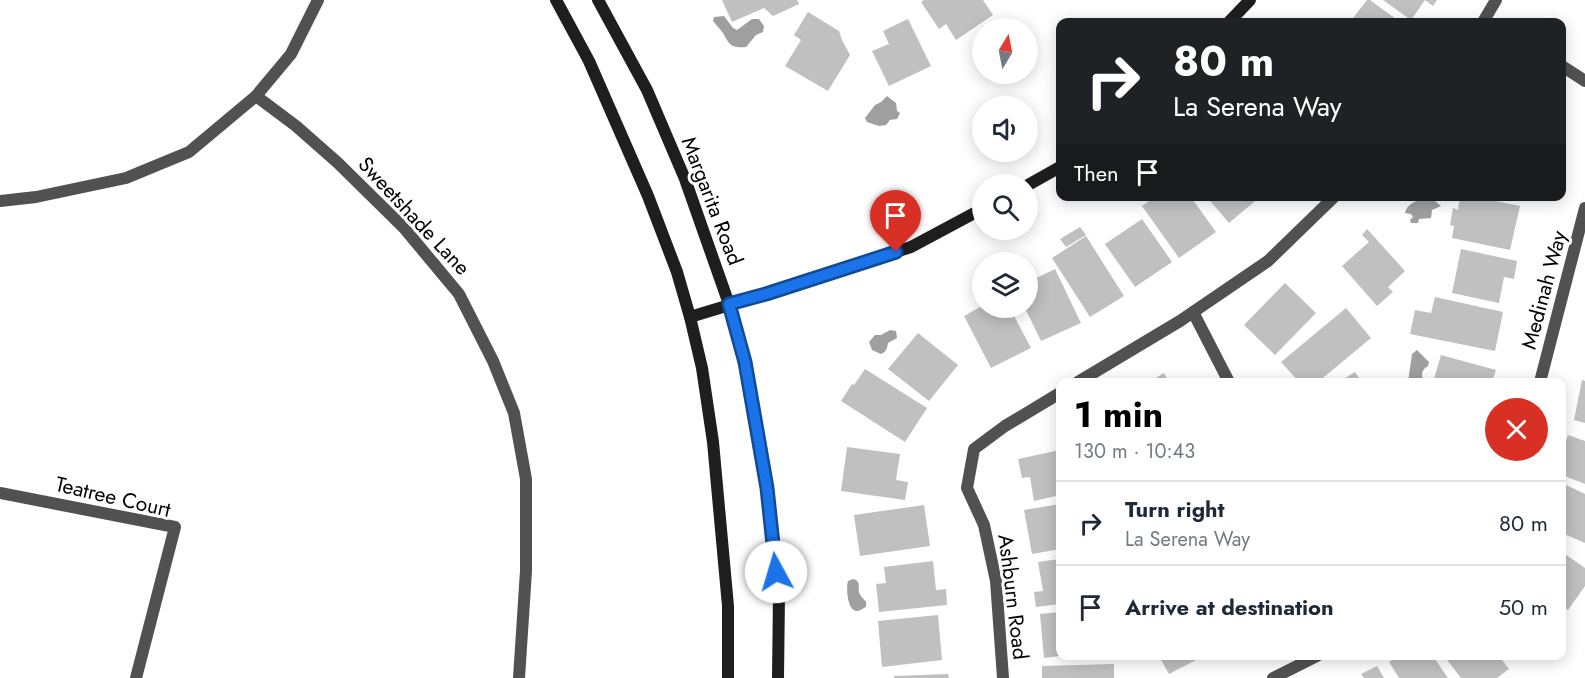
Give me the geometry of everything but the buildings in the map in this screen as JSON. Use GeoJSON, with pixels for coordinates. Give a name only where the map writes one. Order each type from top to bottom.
{"type":"FeatureCollection","features":[{"type":"Feature","properties":{"kind":"main road"},"geometry":{"type":"LineString","coordinates":[[556,0],[588,61],[648,196],[677,272],[690,317],[702,368],[713,442],[728,606],[728,678]]}},
{"type":"Feature","properties":{"kind":"main road","name":"Margarita Road"},"geometry":{"type":"LineString","coordinates":[[597,0],[647,90],[685,179],[729,304],[745,362],[767,488],[779,592],[778,678]]}},
{"type":"Feature","properties":{"kind":"main road"},"geometry":{"type":"LineString","coordinates":[[1233,18],[1250,0]]}},
{"type":"Feature","properties":{"kind":"main road"},"geometry":{"type":"LineString","coordinates":[[1038,179],[1056,169]]}},
{"type":"Feature","properties":{"kind":"main road"},"geometry":{"type":"LineString","coordinates":[[690,317],[911,247],[972,214]]}},
{"type":"Feature","properties":{"kind":"street"},"geometry":{"type":"LineString","coordinates":[[0,201],[36,197],[126,178],[189,152],[256,96],[291,54],[318,0]]}},
{"type":"Feature","properties":{"kind":"street"},"geometry":{"type":"LineString","coordinates":[[1485,18],[1496,0]]}},
{"type":"Feature","properties":{"kind":"street"},"geometry":{"type":"LineString","coordinates":[[1566,69],[1585,81]]}},
{"type":"Feature","properties":{"kind":"street","name":"Sweetshade Lane"},"geometry":{"type":"LineString","coordinates":[[256,96],[296,126],[338,163],[404,228],[459,294],[493,361],[514,413],[526,479],[526,571],[519,678]]}},
{"type":"Feature","properties":{"kind":"street"},"geometry":{"type":"LineString","coordinates":[[1085,378],[1193,312],[1268,261],[1330,201]]}},
{"type":"Feature","properties":{"kind":"street","name":"Medinah Way"},"geometry":{"type":"LineString","coordinates":[[1541,378],[1585,208]]}},
{"type":"Feature","properties":{"kind":"street"},"geometry":{"type":"LineString","coordinates":[[1193,312],[1227,378]]}},
{"type":"Feature","properties":{"kind":"street","name":"Ashburn Road"},"geometry":{"type":"LineString","coordinates":[[1004,678],[996,581],[984,525],[967,488],[974,449],[1005,426],[1056,395]]}},
{"type":"Feature","properties":{"kind":"street","name":"Teatree Court"},"geometry":{"type":"LineString","coordinates":[[0,493],[175,527],[136,678]]}},
{"type":"Feature","properties":{"kind":"street"},"geometry":{"type":"LineString","coordinates":[[1273,678],[1309,660]]}},
{"type":"Feature","properties":{"kind":"shaded area"},"geometry":{"type":"Polygon","coordinates":[[[724,16],[737,30],[752,19],[759,19],[764,26],[763,32],[756,35],[746,47],[734,46],[729,43],[713,21],[714,17],[724,16]]]}},
{"type":"Feature","properties":{"kind":"shaded area"},"geometry":{"type":"Polygon","coordinates":[[[887,96],[896,103],[897,111],[900,113],[897,119],[879,126],[867,122],[865,118],[875,105],[887,96]]]}},
{"type":"Feature","properties":{"kind":"shaded area"},"geometry":{"type":"Polygon","coordinates":[[[1418,201],[1435,201],[1441,206],[1432,210],[1431,218],[1419,219],[1418,223],[1411,223],[1410,220],[1413,217],[1405,213],[1411,204],[1418,201]]]}},
{"type":"Feature","properties":{"kind":"shaded area"},"geometry":{"type":"Polygon","coordinates":[[[890,330],[896,331],[897,338],[888,343],[887,349],[881,354],[872,350],[869,342],[875,335],[881,335],[890,330]]]}},
{"type":"Feature","properties":{"kind":"shaded area"},"geometry":{"type":"Polygon","coordinates":[[[1417,350],[1429,362],[1422,373],[1422,378],[1409,378],[1412,354],[1417,350]]]}},
{"type":"Feature","properties":{"kind":"shaded area"},"geometry":{"type":"Polygon","coordinates":[[[853,579],[858,582],[860,593],[866,602],[866,607],[858,611],[851,607],[848,598],[848,581],[853,579]]]}},
{"type":"Feature","properties":{"kind":"route"},"geometry":{"type":"LineString","coordinates":[[776,572],[767,488],[745,362],[729,304],[896,252]]}}]}
